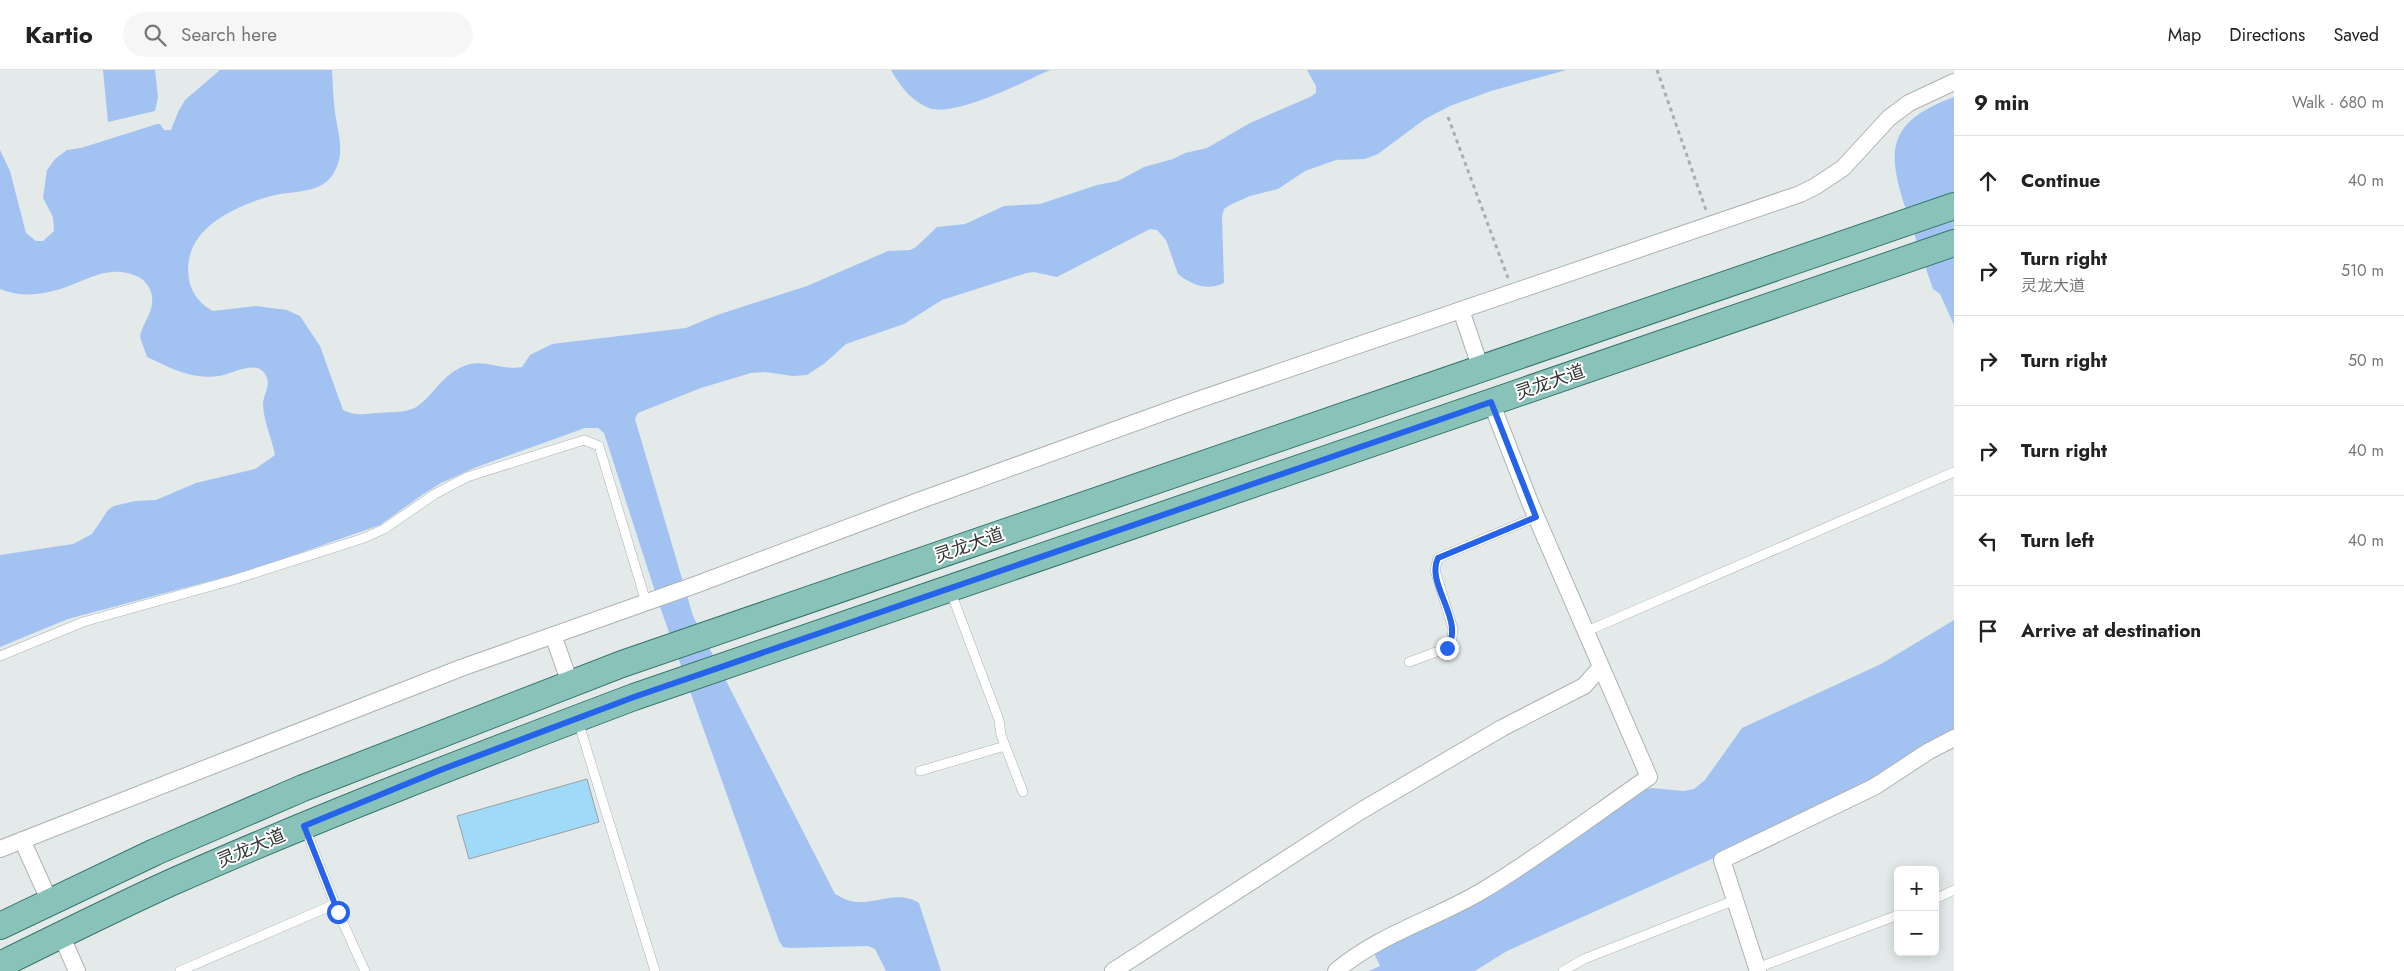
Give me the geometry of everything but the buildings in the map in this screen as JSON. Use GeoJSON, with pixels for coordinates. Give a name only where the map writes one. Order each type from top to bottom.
{"type":"FeatureCollection","features":[{"type":"Feature","properties":{"kind":"main road","name":"灵龙大道"},"geometry":{"type":"LineString","coordinates":[[0,926],[155,852],[303,788],[643,657],[1954,206]]}},
{"type":"Feature","properties":{"kind":"main road","name":"灵龙大道"},"geometry":{"type":"LineString","coordinates":[[0,965],[169,884],[304,826],[443,769],[577,718],[748,657],[1954,243]]}},
{"type":"Feature","properties":{"kind":"street"},"geometry":{"type":"LineString","coordinates":[[0,849],[461,668],[695,585],[1164,412],[1711,225],[1816,186],[1843,168],[1889,118],[1909,102],[1954,82]]}},
{"type":"Feature","properties":{"kind":"street"},"geometry":{"type":"LineString","coordinates":[[1461,310],[1481,369]]}},
{"type":"Feature","properties":{"kind":"street"},"geometry":{"type":"LineString","coordinates":[[1336,971],[1352,957],[1450,908],[1502,878],[1649,777],[1536,517],[1491,402]]}},
{"type":"Feature","properties":{"kind":"street"},"geometry":{"type":"LineString","coordinates":[[553,635],[570,684]]}},
{"type":"Feature","properties":{"kind":"street"},"geometry":{"type":"LineString","coordinates":[[1112,971],[1359,812],[1502,728],[1584,686],[1600,668]]}},
{"type":"Feature","properties":{"kind":"street"},"geometry":{"type":"LineString","coordinates":[[1758,969],[1722,860],[1874,787],[1928,751],[1954,738]]}},
{"type":"Feature","properties":{"kind":"street"},"geometry":{"type":"LineString","coordinates":[[22,840],[50,902]]}},
{"type":"Feature","properties":{"kind":"street"},"geometry":{"type":"LineString","coordinates":[[61,935],[76,971]]}},
{"type":"Feature","properties":{"kind":"lane"},"geometry":{"type":"LineString","coordinates":[[0,656],[83,622],[233,580],[364,538],[390,525],[435,494],[467,477],[584,440],[599,446],[649,601]]}},
{"type":"Feature","properties":{"kind":"lane"},"geometry":{"type":"LineString","coordinates":[[1585,632],[1954,472]]}},
{"type":"Feature","properties":{"kind":"lane"},"geometry":{"type":"LineString","coordinates":[[1409,662],[1447,648],[1452,638],[1453,629],[1435,570],[1441,555],[1536,517]]}},
{"type":"Feature","properties":{"kind":"lane"},"geometry":{"type":"LineString","coordinates":[[949,589],[1023,792]]}},
{"type":"Feature","properties":{"kind":"lane"},"geometry":{"type":"LineString","coordinates":[[577,718],[655,971]]}},
{"type":"Feature","properties":{"kind":"lane"},"geometry":{"type":"LineString","coordinates":[[920,771],[1005,746]]}},
{"type":"Feature","properties":{"kind":"lane"},"geometry":{"type":"LineString","coordinates":[[304,826],[335,904],[365,971]]}},
{"type":"Feature","properties":{"kind":"lane"},"geometry":{"type":"LineString","coordinates":[[1939,897],[1954,890]]}},
{"type":"Feature","properties":{"kind":"lane"},"geometry":{"type":"LineString","coordinates":[[1563,971],[1584,959],[1735,900]]}},
{"type":"Feature","properties":{"kind":"lane"},"geometry":{"type":"LineString","coordinates":[[180,971],[335,904]]}},
{"type":"Feature","properties":{"kind":"lane"},"geometry":{"type":"LineString","coordinates":[[1758,969],[1894,917]]}},
{"type":"Feature","properties":{"kind":"path"},"geometry":{"type":"LineString","coordinates":[[1657,70],[1711,225]]}},
{"type":"Feature","properties":{"kind":"path"},"geometry":{"type":"LineString","coordinates":[[1448,117],[1513,292]]}},
{"type":"Feature","properties":{"kind":"water"},"geometry":{"type":"Polygon","coordinates":[[[103,70],[155,70],[158,97],[155,111],[108,122],[103,70]]]}},
{"type":"Feature","properties":{"kind":"water"},"geometry":{"type":"Polygon","coordinates":[[[220,70],[332,70],[334,107],[340,153],[336,169],[331,177],[319,186],[303,191],[278,194],[256,201],[225,214],[212,224],[193,247],[189,262],[189,279],[194,294],[204,305],[213,311],[256,306],[287,310],[300,316],[320,346],[343,410],[360,414],[399,412],[412,409],[424,401],[448,376],[464,366],[478,363],[515,368],[522,367],[530,355],[552,344],[686,328],[717,315],[807,286],[888,251],[910,250],[916,247],[937,227],[965,224],[1004,206],[1040,204],[1097,185],[1118,181],[1144,167],[1173,159],[1185,153],[1207,148],[1250,123],[1310,97],[1316,93],[1316,86],[1307,70],[1566,70],[1491,91],[1450,106],[1425,119],[1378,154],[1365,159],[1336,160],[1305,171],[1278,189],[1250,196],[1230,205],[1224,209],[1222,216],[1224,283],[1212,287],[1200,286],[1178,274],[1166,240],[1157,230],[1150,229],[1057,277],[1034,272],[1027,273],[942,300],[904,324],[846,344],[825,363],[807,375],[751,373],[701,388],[638,413],[635,419],[693,616],[835,894],[855,902],[896,897],[911,899],[919,903],[941,971],[886,971],[875,949],[868,946],[790,948],[783,947],[779,941],[660,607],[604,433],[598,428],[585,428],[474,468],[441,483],[380,525],[251,570],[68,619],[0,647],[0,555],[73,544],[92,534],[108,510],[114,506],[135,501],[156,500],[196,483],[255,469],[275,455],[263,409],[268,381],[261,370],[250,368],[209,377],[190,375],[147,357],[140,337],[150,313],[152,297],[149,286],[141,278],[123,272],[112,272],[46,293],[26,295],[0,289],[0,150],[10,171],[26,233],[36,241],[43,241],[54,231],[53,217],[43,198],[47,170],[55,159],[67,150],[81,148],[157,124],[160,124],[164,130],[171,130],[185,100],[220,70]]]}},
{"type":"Feature","properties":{"kind":"water"},"geometry":{"type":"Polygon","coordinates":[[[891,70],[1050,70],[990,97],[955,108],[941,110],[929,108],[911,97],[891,70]]]}},
{"type":"Feature","properties":{"kind":"water"},"geometry":{"type":"Polygon","coordinates":[[[1954,97],[1954,325],[1940,294],[1933,289],[1900,191],[1895,156],[1897,141],[1904,128],[1915,117],[1954,97]]]}},
{"type":"Feature","properties":{"kind":"water"},"geometry":{"type":"Polygon","coordinates":[[[1954,620],[1954,732],[1866,786],[1774,831],[1507,951],[1475,971],[1369,971],[1380,966],[1373,951],[1642,790],[1652,788],[1684,791],[1694,789],[1705,780],[1742,728],[1881,664],[1954,620]]]}},
{"type":"Feature","properties":{"kind":"route"},"geometry":{"type":"LineString","coordinates":[[338,912],[304,826],[443,769],[634,697],[1491,402],[1536,517],[1441,555],[1438,558],[1435,570],[1453,629],[1452,638],[1447,648]]}}]}
